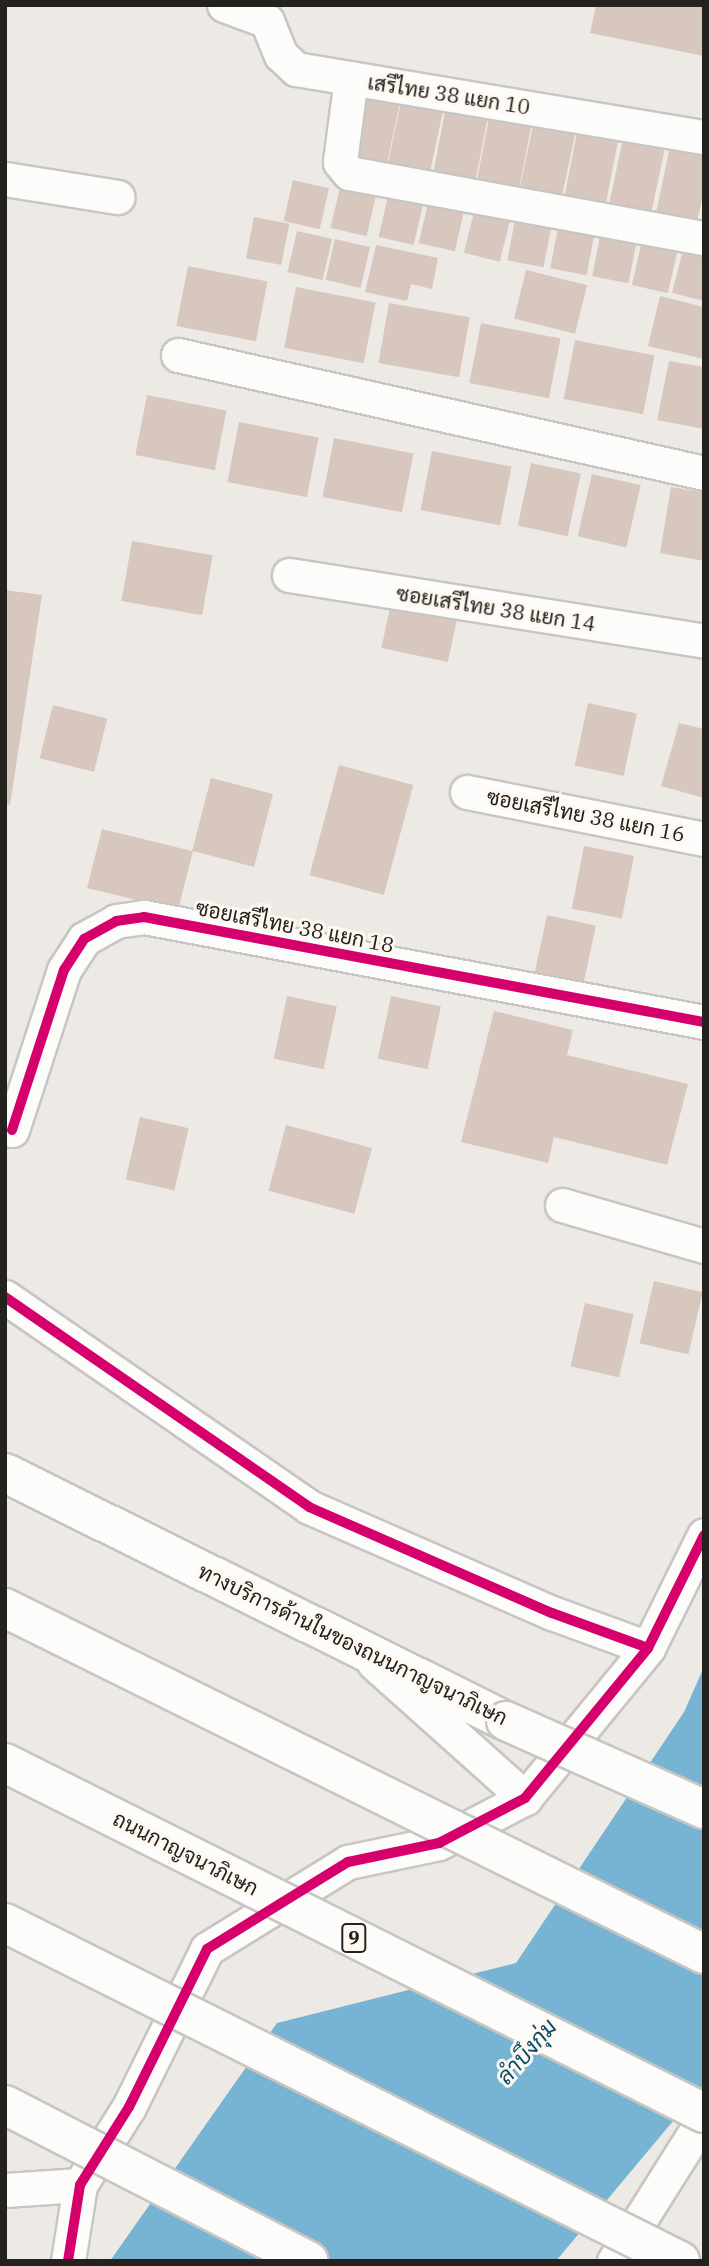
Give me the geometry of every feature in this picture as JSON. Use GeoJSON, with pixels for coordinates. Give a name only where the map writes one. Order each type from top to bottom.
{"type":"FeatureCollection","features":[{"type":"Feature","properties":{"kind":"main road","name":"ทางบริการด้านในของถนนกาญจนาภิเษก"},"geometry":{"type":"LineString","coordinates":[[5,1473],[506,1721],[704,1809]]}},
{"type":"Feature","properties":{"kind":"main road"},"geometry":{"type":"LineString","coordinates":[[5,1608],[704,1954]]}},
{"type":"Feature","properties":{"kind":"main road","name":"ถนนกาญจนาภิเษก"},"geometry":{"type":"LineString","coordinates":[[5,1763],[704,2116]]}},
{"type":"Feature","properties":{"kind":"main road"},"geometry":{"type":"LineString","coordinates":[[5,1923],[680,2261]]}},
{"type":"Feature","properties":{"kind":"main road"},"geometry":{"type":"LineString","coordinates":[[5,2105],[308,2261]]}},
{"type":"Feature","properties":{"kind":"street","name":"เสรีไทย 38 แยก 10"},"geometry":{"type":"LineString","coordinates":[[224,5],[267,21],[281,55],[296,69],[704,137]]}},
{"type":"Feature","properties":{"kind":"street"},"geometry":{"type":"LineString","coordinates":[[351,78],[340,162],[349,173],[704,238]]}},
{"type":"Feature","properties":{"kind":"street"},"geometry":{"type":"LineString","coordinates":[[5,179],[118,197]]}},
{"type":"Feature","properties":{"kind":"street"},"geometry":{"type":"LineString","coordinates":[[178,355],[704,473]]}},
{"type":"Feature","properties":{"kind":"street","name":"ซอยเสรีไทย 38 แยก 14"},"geometry":{"type":"LineString","coordinates":[[289,575],[704,642]]}},
{"type":"Feature","properties":{"kind":"street","name":"ซอยเสรีไทย 38 แยก 16"},"geometry":{"type":"LineString","coordinates":[[467,792],[704,839]]}},
{"type":"Feature","properties":{"kind":"street","name":"ซอยเสรีไทย 38 แยก 18"},"geometry":{"type":"LineString","coordinates":[[12,1130],[64,970],[84,939],[116,921],[144,917],[704,1022]]}},
{"type":"Feature","properties":{"kind":"street"},"geometry":{"type":"LineString","coordinates":[[562,1205],[704,1246]]}},
{"type":"Feature","properties":{"kind":"street"},"geometry":{"type":"LineString","coordinates":[[5,1297],[309,1507],[552,1613],[648,1648]]}},
{"type":"Feature","properties":{"kind":"street"},"geometry":{"type":"LineString","coordinates":[[68,2261],[80,2185],[129,2107],[208,1949],[348,1862],[439,1843],[525,1798],[648,1648],[704,1535]]}},
{"type":"Feature","properties":{"kind":"street"},"geometry":{"type":"LineString","coordinates":[[354,1645],[525,1798]]}},
{"type":"Feature","properties":{"kind":"street"},"geometry":{"type":"LineString","coordinates":[[614,2261],[704,2116]]}},
{"type":"Feature","properties":{"kind":"street"},"geometry":{"type":"LineString","coordinates":[[5,2190],[80,2185]]}},
{"type":"Feature","properties":{"kind":"water","name":"ลำบึงกุ่ม"},"geometry":{"type":"Polygon","coordinates":[[[704,1667],[704,2084],[556,2261],[110,2261],[277,2023],[516,1963],[684,1712],[704,1667]]]}},
{"type":"Feature","properties":{"kind":"building"},"geometry":{"type":"Polygon","coordinates":[[[596,5],[704,5],[704,56],[590,33],[596,5]]]}},
{"type":"Feature","properties":{"kind":"building"},"geometry":{"type":"Polygon","coordinates":[[[359,88],[401,97],[385,173],[343,164],[359,88]]]}},
{"type":"Feature","properties":{"kind":"building"},"geometry":{"type":"Polygon","coordinates":[[[402,97],[444,106],[428,182],[386,173],[402,97]]]}},
{"type":"Feature","properties":{"kind":"building"},"geometry":{"type":"Polygon","coordinates":[[[446,107],[488,115],[474,190],[431,182],[446,107]]]}},
{"type":"Feature","properties":{"kind":"building"},"geometry":{"type":"Polygon","coordinates":[[[490,113],[532,121],[518,196],[475,188],[490,113]]]}},
{"type":"Feature","properties":{"kind":"building"},"geometry":{"type":"Polygon","coordinates":[[[534,121],[576,130],[560,205],[518,196],[534,121]]]}},
{"type":"Feature","properties":{"kind":"building"},"geometry":{"type":"Polygon","coordinates":[[[578,127],[619,135],[605,210],[563,202],[578,127]]]}},
{"type":"Feature","properties":{"kind":"building"},"geometry":{"type":"Polygon","coordinates":[[[624,134],[666,143],[650,217],[608,208],[624,134]]]}},
{"type":"Feature","properties":{"kind":"building"},"geometry":{"type":"Polygon","coordinates":[[[670,147],[704,154],[704,191],[695,230],[654,222],[670,147]]]}},
{"type":"Feature","properties":{"kind":"building"},"geometry":{"type":"Polygon","coordinates":[[[293,180],[329,188],[320,229],[284,221],[293,180]]]}},
{"type":"Feature","properties":{"kind":"building"},"geometry":{"type":"Polygon","coordinates":[[[340,187],[376,195],[367,236],[331,228],[340,187]]]}},
{"type":"Feature","properties":{"kind":"building"},"geometry":{"type":"Polygon","coordinates":[[[388,196],[423,204],[414,245],[379,237],[388,196]]]}},
{"type":"Feature","properties":{"kind":"building"},"geometry":{"type":"Polygon","coordinates":[[[428,203],[464,211],[455,251],[419,243],[428,203]]]}},
{"type":"Feature","properties":{"kind":"building"},"geometry":{"type":"Polygon","coordinates":[[[474,212],[510,221],[500,262],[464,253],[474,212]]]}},
{"type":"Feature","properties":{"kind":"building"},"geometry":{"type":"Polygon","coordinates":[[[254,217],[289,224],[281,265],[246,258],[254,217]]]}},
{"type":"Feature","properties":{"kind":"building"},"geometry":{"type":"Polygon","coordinates":[[[515,220],[551,227],[543,267],[507,260],[515,220]]]}},
{"type":"Feature","properties":{"kind":"building"},"geometry":{"type":"Polygon","coordinates":[[[558,228],[594,235],[586,275],[550,268],[558,228]]]}},
{"type":"Feature","properties":{"kind":"building"},"geometry":{"type":"Polygon","coordinates":[[[297,231],[332,239],[323,280],[288,272],[297,231]]]}},
{"type":"Feature","properties":{"kind":"building"},"geometry":{"type":"Polygon","coordinates":[[[600,236],[636,243],[628,283],[592,276],[600,236]]]}},
{"type":"Feature","properties":{"kind":"building"},"geometry":{"type":"Polygon","coordinates":[[[335,239],[370,247],[361,288],[326,280],[335,239]]]}},
{"type":"Feature","properties":{"kind":"building"},"geometry":{"type":"Polygon","coordinates":[[[376,245],[438,258],[432,289],[411,284],[407,301],[365,292],[376,245]]]}},
{"type":"Feature","properties":{"kind":"building"},"geometry":{"type":"Polygon","coordinates":[[[641,245],[677,253],[668,293],[632,285],[641,245]]]}},
{"type":"Feature","properties":{"kind":"building"},"geometry":{"type":"Polygon","coordinates":[[[683,250],[704,254],[704,301],[672,293],[683,250]]]}},
{"type":"Feature","properties":{"kind":"building"},"geometry":{"type":"Polygon","coordinates":[[[188,266],[268,281],[256,341],[176,326],[188,266]]]}},
{"type":"Feature","properties":{"kind":"building"},"geometry":{"type":"Polygon","coordinates":[[[526,270],[587,285],[575,334],[514,319],[526,270]]]}},
{"type":"Feature","properties":{"kind":"building"},"geometry":{"type":"Polygon","coordinates":[[[296,287],[376,302],[364,363],[284,348],[296,287]]]}},
{"type":"Feature","properties":{"kind":"building"},"geometry":{"type":"Polygon","coordinates":[[[660,296],[704,307],[704,359],[648,346],[660,296]]]}},
{"type":"Feature","properties":{"kind":"building"},"geometry":{"type":"Polygon","coordinates":[[[389,303],[470,317],[459,377],[378,363],[389,303]]]}},
{"type":"Feature","properties":{"kind":"building"},"geometry":{"type":"Polygon","coordinates":[[[481,323],[561,338],[549,398],[469,383],[481,323]]]}},
{"type":"Feature","properties":{"kind":"building"},"geometry":{"type":"Polygon","coordinates":[[[575,340],[655,355],[643,414],[564,399],[575,340]]]}},
{"type":"Feature","properties":{"kind":"building"},"geometry":{"type":"Polygon","coordinates":[[[669,361],[704,367],[704,429],[657,420],[669,361]]]}},
{"type":"Feature","properties":{"kind":"building"},"geometry":{"type":"Polygon","coordinates":[[[147,395],[227,410],[215,470],[135,455],[147,395]]]}},
{"type":"Feature","properties":{"kind":"building"},"geometry":{"type":"Polygon","coordinates":[[[239,422],[319,437],[307,497],[227,482],[239,422]]]}},
{"type":"Feature","properties":{"kind":"building"},"geometry":{"type":"Polygon","coordinates":[[[334,438],[414,453],[402,512],[323,497],[334,438]]]}},
{"type":"Feature","properties":{"kind":"building"},"geometry":{"type":"Polygon","coordinates":[[[432,451],[512,466],[500,525],[421,510],[432,451]]]}},
{"type":"Feature","properties":{"kind":"building"},"geometry":{"type":"Polygon","coordinates":[[[531,463],[581,474],[568,536],[518,526],[531,463]]]}},
{"type":"Feature","properties":{"kind":"building"},"geometry":{"type":"Polygon","coordinates":[[[592,474],[641,485],[626,548],[578,536],[592,474]]]}},
{"type":"Feature","properties":{"kind":"building"},"geometry":{"type":"Polygon","coordinates":[[[671,487],[702,492],[704,561],[660,553],[671,487]]]}},
{"type":"Feature","properties":{"kind":"building"},"geometry":{"type":"Polygon","coordinates":[[[132,541],[213,555],[202,615],[121,601],[132,541]]]}},
{"type":"Feature","properties":{"kind":"building"},"geometry":{"type":"Polygon","coordinates":[[[5,590],[42,595],[10,805],[5,804],[5,590]]]}},
{"type":"Feature","properties":{"kind":"building"},"geometry":{"type":"Polygon","coordinates":[[[392,598],[459,612],[448,662],[381,648],[392,598]]]}},
{"type":"Feature","properties":{"kind":"building"},"geometry":{"type":"Polygon","coordinates":[[[588,703],[637,713],[624,776],[575,766],[588,703]]]}},
{"type":"Feature","properties":{"kind":"building"},"geometry":{"type":"Polygon","coordinates":[[[53,705],[107,719],[94,772],[40,758],[53,705]]]}},
{"type":"Feature","properties":{"kind":"building"},"geometry":{"type":"Polygon","coordinates":[[[679,723],[704,729],[704,798],[661,786],[679,723]]]}},
{"type":"Feature","properties":{"kind":"building"},"geometry":{"type":"Polygon","coordinates":[[[339,765],[413,785],[384,895],[309,875],[339,765]]]}},
{"type":"Feature","properties":{"kind":"building"},"geometry":{"type":"Polygon","coordinates":[[[211,778],[273,794],[254,867],[193,851],[178,910],[87,888],[102,829],[192,851],[211,778]]]}},
{"type":"Feature","properties":{"kind":"building"},"geometry":{"type":"Polygon","coordinates":[[[584,846],[634,856],[622,919],[572,909],[584,846]]]}},
{"type":"Feature","properties":{"kind":"building"},"geometry":{"type":"Polygon","coordinates":[[[547,915],[596,925],[583,988],[534,978],[547,915]]]}},
{"type":"Feature","properties":{"kind":"building"},"geometry":{"type":"Polygon","coordinates":[[[287,996],[337,1007],[324,1069],[274,1059],[287,996]]]}},
{"type":"Feature","properties":{"kind":"building"},"geometry":{"type":"Polygon","coordinates":[[[391,996],[441,1007],[428,1069],[378,1059],[391,996]]]}},
{"type":"Feature","properties":{"kind":"building"},"geometry":{"type":"Polygon","coordinates":[[[494,1011],[573,1030],[567,1055],[688,1084],[667,1165],[554,1137],[548,1163],[461,1142],[494,1011]]]}},
{"type":"Feature","properties":{"kind":"building"},"geometry":{"type":"Polygon","coordinates":[[[140,1117],[189,1128],[174,1191],[126,1179],[140,1117]]]}},
{"type":"Feature","properties":{"kind":"building"},"geometry":{"type":"Polygon","coordinates":[[[286,1125],[372,1148],[354,1214],[268,1191],[286,1125]]]}},
{"type":"Feature","properties":{"kind":"building"},"geometry":{"type":"Polygon","coordinates":[[[654,1281],[703,1292],[688,1355],[640,1343],[654,1281]]]}},
{"type":"Feature","properties":{"kind":"building"},"geometry":{"type":"Polygon","coordinates":[[[585,1303],[634,1314],[619,1378],[570,1366],[585,1303]]]}},
{"type":"Feature","properties":{"kind":"cycle path"},"geometry":{"type":"LineString","coordinates":[[12,1130],[64,970],[84,939],[116,921],[144,917],[704,1022]]}},
{"type":"Feature","properties":{"kind":"cycle path"},"geometry":{"type":"LineString","coordinates":[[5,1297],[309,1507],[552,1613],[648,1648],[704,1535]]}},
{"type":"Feature","properties":{"kind":"cycle path"},"geometry":{"type":"LineString","coordinates":[[68,2261],[80,2185],[129,2107],[207,1949],[348,1862],[439,1843],[525,1798],[648,1648]]}}]}
